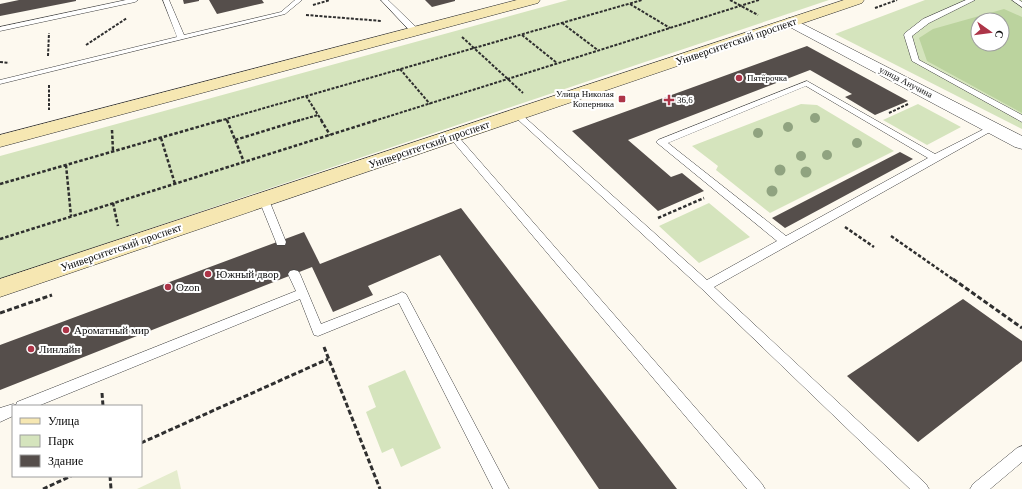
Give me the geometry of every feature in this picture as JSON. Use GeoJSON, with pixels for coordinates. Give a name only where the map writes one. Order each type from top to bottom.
{"type":"FeatureCollection","features":[{"type":"Feature","properties":{"kind":"main road"},"geometry":{"type":"LineString","coordinates":[[0,141],[411,27],[448,23],[533,0]]}},
{"type":"Feature","properties":{"kind":"main road","name":"Университетский проспект"},"geometry":{"type":"LineString","coordinates":[[0,288],[857,0]]}},
{"type":"Feature","properties":{"kind":"street","name":"улица Анучина"},"geometry":{"type":"LineString","coordinates":[[785,24],[1022,143]]}},
{"type":"Feature","properties":{"kind":"lane"},"geometry":{"type":"LineString","coordinates":[[0,28],[135,0]]}},
{"type":"Feature","properties":{"kind":"lane"},"geometry":{"type":"LineString","coordinates":[[166,0],[181,38]]}},
{"type":"Feature","properties":{"kind":"lane"},"geometry":{"type":"LineString","coordinates":[[0,82],[283,13],[299,0]]}},
{"type":"Feature","properties":{"kind":"lane"},"geometry":{"type":"LineString","coordinates":[[384,0],[411,27]]}},
{"type":"Feature","properties":{"kind":"lane"},"geometry":{"type":"LineString","coordinates":[[972,0],[926,21],[908,35],[916,61],[1022,119]]}},
{"type":"Feature","properties":{"kind":"lane"},"geometry":{"type":"LineString","coordinates":[[1015,0],[1022,5]]}},
{"type":"Feature","properties":{"kind":"lane"},"geometry":{"type":"LineString","coordinates":[[784,241],[661,142],[807,83],[935,158]]}},
{"type":"Feature","properties":{"kind":"lane"},"geometry":{"type":"LineString","coordinates":[[517,115],[706,286],[921,489]]}},
{"type":"Feature","properties":{"kind":"lane"},"geometry":{"type":"LineString","coordinates":[[706,286],[829,216],[993,128]]}},
{"type":"Feature","properties":{"kind":"lane"},"geometry":{"type":"LineString","coordinates":[[453,136],[757,489]]}},
{"type":"Feature","properties":{"kind":"lane"},"geometry":{"type":"LineString","coordinates":[[264,200],[281,242]]}},
{"type":"Feature","properties":{"kind":"lane"},"geometry":{"type":"LineString","coordinates":[[294,274],[318,331],[402,297],[501,489]]}},
{"type":"Feature","properties":{"kind":"lane"},"geometry":{"type":"LineString","coordinates":[[24,405],[303,293]]}},
{"type":"Feature","properties":{"kind":"lane"},"geometry":{"type":"LineString","coordinates":[[0,415],[12,410]]}},
{"type":"Feature","properties":{"kind":"lane"},"geometry":{"type":"LineString","coordinates":[[978,489],[1022,453]]}},
{"type":"Feature","properties":{"kind":"path"},"geometry":{"type":"LineString","coordinates":[[0,184],[642,0]]}},
{"type":"Feature","properties":{"kind":"path"},"geometry":{"type":"LineString","coordinates":[[730,0],[785,24]]}},
{"type":"Feature","properties":{"kind":"path"},"geometry":{"type":"LineString","coordinates":[[0,239],[760,0]]}},
{"type":"Feature","properties":{"kind":"path"},"geometry":{"type":"LineString","coordinates":[[630,3],[670,28]]}},
{"type":"Feature","properties":{"kind":"path"},"geometry":{"type":"LineString","coordinates":[[283,13],[411,27]]}},
{"type":"Feature","properties":{"kind":"path"},"geometry":{"type":"LineString","coordinates":[[81,48],[128,18]]}},
{"type":"Feature","properties":{"kind":"path"},"geometry":{"type":"LineString","coordinates":[[448,23],[538,107]]}},
{"type":"Feature","properties":{"kind":"path"},"geometry":{"type":"LineString","coordinates":[[561,23],[599,51]]}},
{"type":"Feature","properties":{"kind":"path"},"geometry":{"type":"LineString","coordinates":[[522,34],[558,63]]}},
{"type":"Feature","properties":{"kind":"path"},"geometry":{"type":"LineString","coordinates":[[400,69],[430,104]]}},
{"type":"Feature","properties":{"kind":"path"},"geometry":{"type":"LineString","coordinates":[[306,96],[330,135]]}},
{"type":"Feature","properties":{"kind":"path"},"geometry":{"type":"LineString","coordinates":[[872,121],[910,103]]}},
{"type":"Feature","properties":{"kind":"path"},"geometry":{"type":"LineString","coordinates":[[235,140],[318,115]]}},
{"type":"Feature","properties":{"kind":"path"},"geometry":{"type":"LineString","coordinates":[[226,119],[244,162]]}},
{"type":"Feature","properties":{"kind":"path"},"geometry":{"type":"LineString","coordinates":[[112,126],[114,151]]}},
{"type":"Feature","properties":{"kind":"path"},"geometry":{"type":"LineString","coordinates":[[161,138],[174,184]]}},
{"type":"Feature","properties":{"kind":"path"},"geometry":{"type":"LineString","coordinates":[[66,165],[71,216]]}},
{"type":"Feature","properties":{"kind":"path"},"geometry":{"type":"LineString","coordinates":[[641,226],[721,190]]}},
{"type":"Feature","properties":{"kind":"path"},"geometry":{"type":"LineString","coordinates":[[829,216],[874,247]]}},
{"type":"Feature","properties":{"kind":"path"},"geometry":{"type":"LineString","coordinates":[[892,236],[1022,328]]}},
{"type":"Feature","properties":{"kind":"path"},"geometry":{"type":"LineString","coordinates":[[318,331],[380,489]]}},
{"type":"Feature","properties":{"kind":"path"},"geometry":{"type":"LineString","coordinates":[[142,443],[328,359]]}},
{"type":"Feature","properties":{"kind":"path"},"geometry":{"type":"LineString","coordinates":[[43,489],[69,477]]}},
{"type":"Feature","properties":{"kind":"path"},"geometry":{"type":"LineString","coordinates":[[110,477],[112,489]]}},
{"type":"Feature","properties":{"kind":"green space"},"geometry":{"type":"Polygon","coordinates":[[[568,0],[829,0],[0,279],[0,156],[568,0]]]}},
{"type":"Feature","properties":{"kind":"green space"},"geometry":{"type":"Polygon","coordinates":[[[925,0],[1022,0],[1022,129],[835,34],[925,0]]]}},
{"type":"Feature","properties":{"kind":"green space"},"geometry":{"type":"Polygon","coordinates":[[[1004,9],[1022,17],[1022,113],[927,61],[919,38],[933,29],[970,19],[970,52],[1010,52],[1010,12],[993,12],[1004,9]]]}},
{"type":"Feature","properties":{"kind":"green space"},"geometry":{"type":"Polygon","coordinates":[[[801,104],[817,105],[894,151],[770,213],[716,170],[718,166],[692,146],[801,104]]]}},
{"type":"Feature","properties":{"kind":"green space"},"geometry":{"type":"Polygon","coordinates":[[[918,104],[961,127],[927,145],[883,120],[918,104]]]}},
{"type":"Feature","properties":{"kind":"green space"},"geometry":{"type":"Polygon","coordinates":[[[709,203],[750,237],[699,263],[659,226],[709,203]]]}},
{"type":"Feature","properties":{"kind":"green space"},"geometry":{"type":"Polygon","coordinates":[[[405,370],[441,448],[401,467],[393,448],[382,453],[366,412],[376,407],[368,386],[405,370]]]}},
{"type":"Feature","properties":{"kind":"green space"},"geometry":{"type":"Polygon","coordinates":[[[177,470],[181,489],[137,489],[177,470]]]}},
{"type":"Feature","properties":{"kind":"building"},"geometry":{"type":"Polygon","coordinates":[[[19,0],[76,1],[0,16],[0,4],[19,0]]]}},
{"type":"Feature","properties":{"kind":"building"},"geometry":{"type":"Polygon","coordinates":[[[183,0],[199,0],[199,1],[184,4],[183,0]]]}},
{"type":"Feature","properties":{"kind":"building"},"geometry":{"type":"Polygon","coordinates":[[[209,0],[262,0],[264,3],[217,14],[209,0]]]}},
{"type":"Feature","properties":{"kind":"building"},"geometry":{"type":"Polygon","coordinates":[[[425,0],[455,0],[455,1],[432,7],[425,0]]]}},
{"type":"Feature","properties":{"kind":"building"},"geometry":{"type":"Polygon","coordinates":[[[807,46],[908,101],[875,115],[845,97],[852,94],[810,70],[628,140],[671,177],[682,173],[704,191],[658,211],[572,131],[807,46]]]}},
{"type":"Feature","properties":{"kind":"building"},"geometry":{"type":"Polygon","coordinates":[[[900,152],[913,159],[785,228],[772,218],[900,152]]]}},
{"type":"Feature","properties":{"kind":"building"},"geometry":{"type":"Polygon","coordinates":[[[461,208],[677,489],[599,489],[440,255],[368,286],[373,295],[333,312],[312,267],[0,390],[0,345],[304,232],[320,264],[461,208]]]}},
{"type":"Feature","properties":{"kind":"building"},"geometry":{"type":"Polygon","coordinates":[[[963,299],[1022,341],[1022,361],[918,442],[847,376],[963,299]]]}},
{"type":"Feature","properties":{"kind":"place","name":"Пятёрочка"},"geometry":{"type":"Point","coordinates":[739,78]}},
{"type":"Feature","properties":{"kind":"place","name":"Улица Николая Коперника"},"geometry":{"type":"Point","coordinates":[622,99]}},
{"type":"Feature","properties":{"kind":"place","name":"36,6"},"geometry":{"type":"Point","coordinates":[669,100]}},
{"type":"Feature","properties":{"kind":"place","name":"Южный двор"},"geometry":{"type":"Point","coordinates":[208,274]}},
{"type":"Feature","properties":{"kind":"place","name":"Ozon"},"geometry":{"type":"Point","coordinates":[168,287]}},
{"type":"Feature","properties":{"kind":"place","name":"Ароматный мир"},"geometry":{"type":"Point","coordinates":[66,330]}},
{"type":"Feature","properties":{"kind":"place","name":"Линлайн"},"geometry":{"type":"Point","coordinates":[31,349]}}]}
